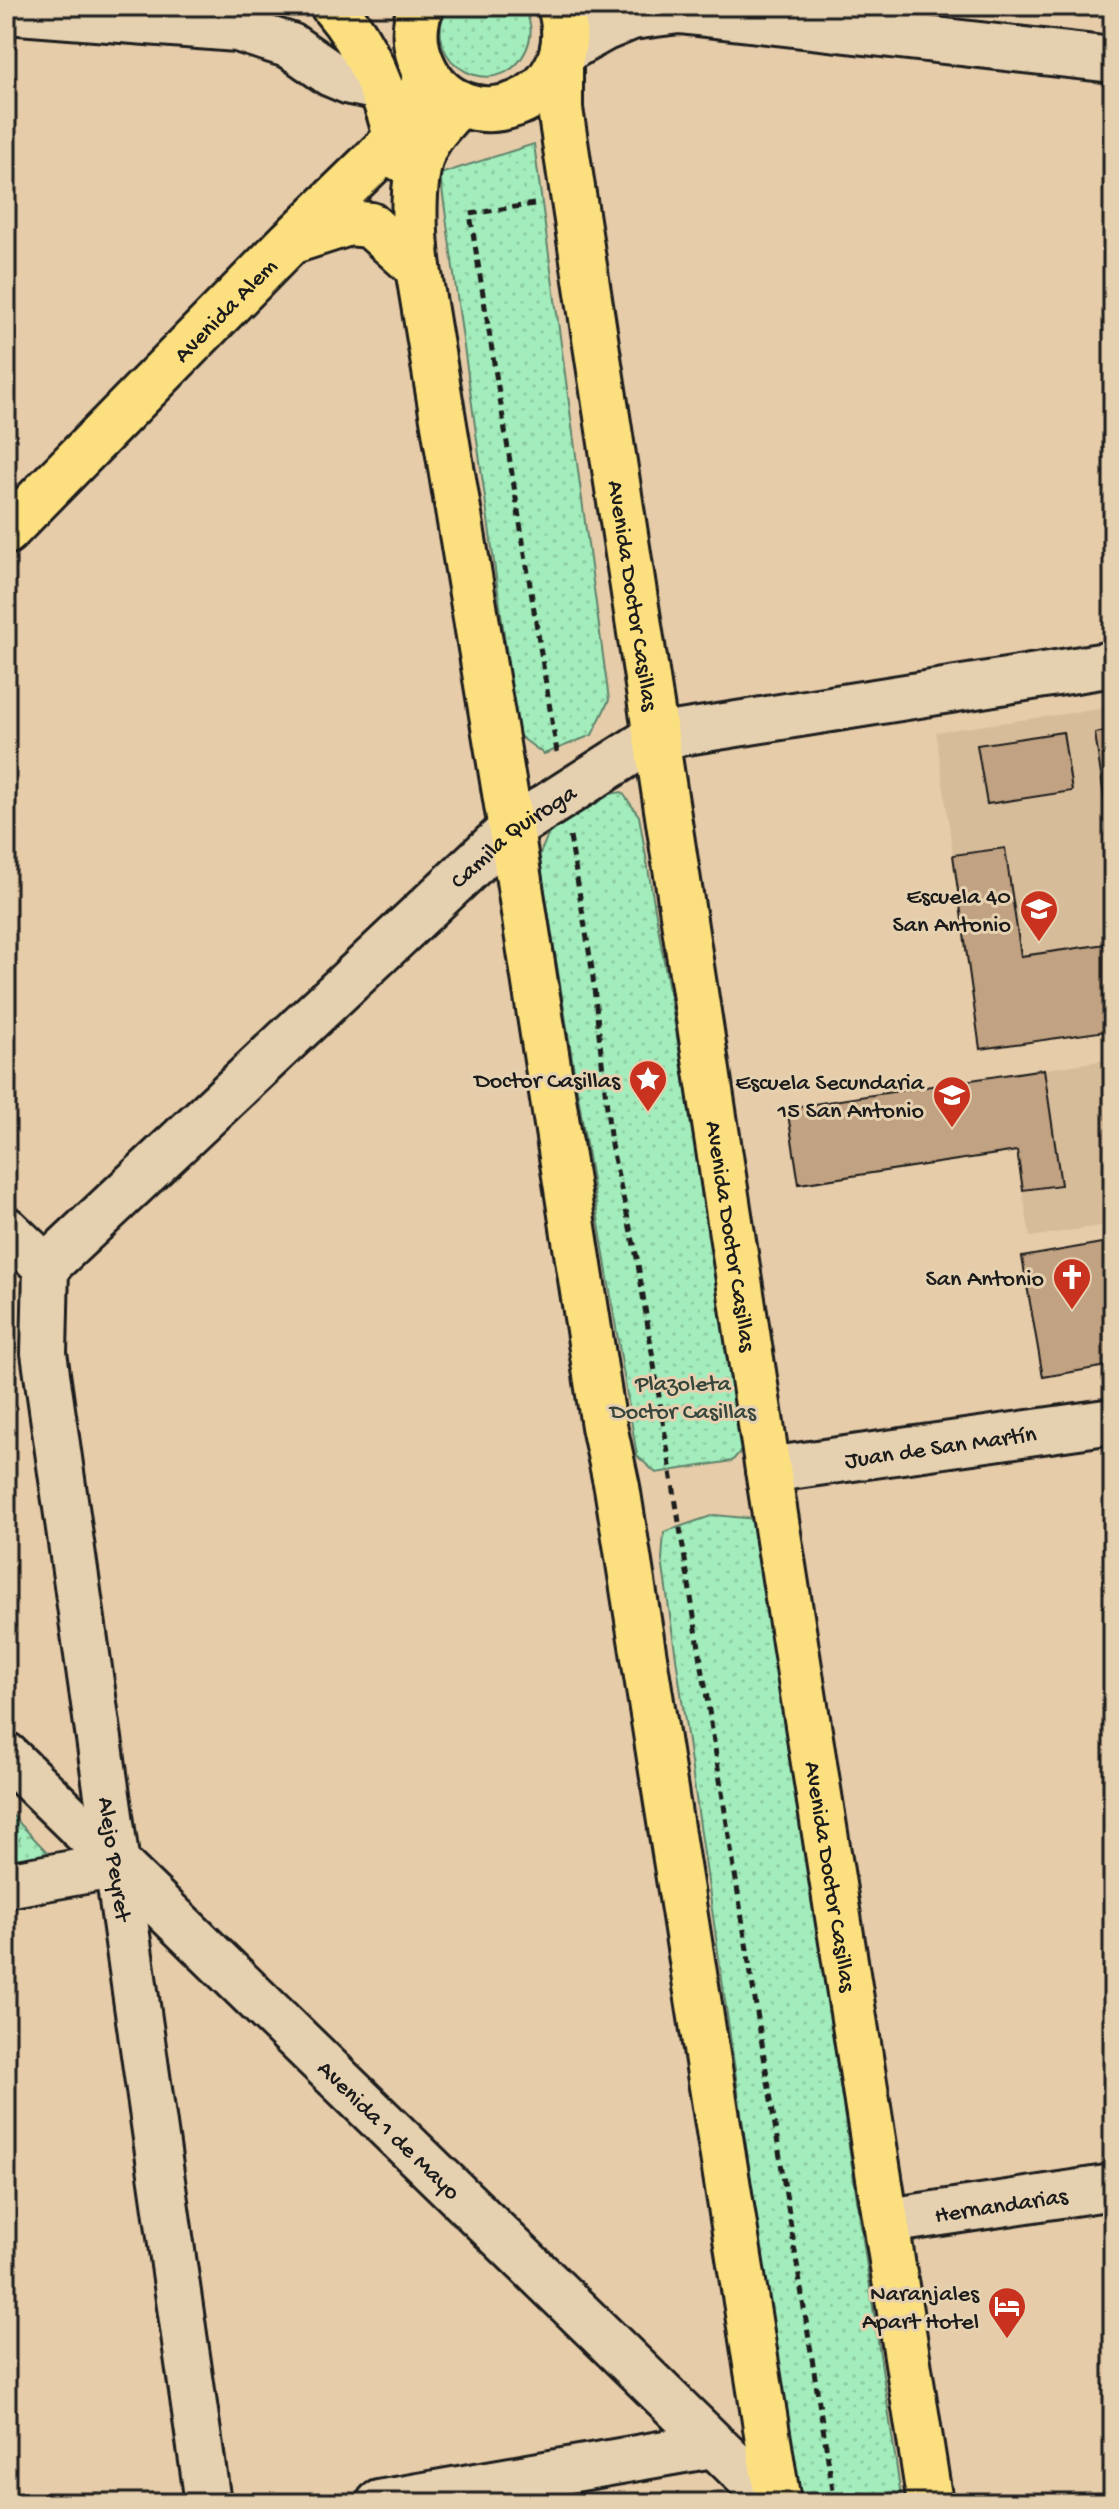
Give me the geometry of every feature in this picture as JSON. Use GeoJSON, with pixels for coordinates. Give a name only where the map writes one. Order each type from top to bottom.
{"type":"FeatureCollection","features":[{"type":"Feature","properties":{"kind":"main road"},"geometry":{"type":"LineString","coordinates":[[333,6],[353,30],[371,63],[397,138],[413,224],[604,1426],[617,1487],[776,2503]]}},
{"type":"Feature","properties":{"kind":"main road"},"geometry":{"type":"LineString","coordinates":[[421,6],[415,36],[418,56],[427,75],[459,103],[482,109],[506,108],[529,99],[547,84],[562,57]]}},
{"type":"Feature","properties":{"kind":"main road","name":"Avenida Doctor Casillas"},"geometry":{"type":"LineString","coordinates":[[560,6],[565,25],[560,109],[930,2503]]}},
{"type":"Feature","properties":{"kind":"main road","name":"Avenida Alem"},"geometry":{"type":"LineString","coordinates":[[6,532],[290,242],[397,138],[411,117],[427,75]]}},
{"type":"Feature","properties":{"kind":"main road"},"geometry":{"type":"LineString","coordinates":[[413,224],[420,161],[427,143],[459,103]]}},
{"type":"Feature","properties":{"kind":"main road"},"geometry":{"type":"LineString","coordinates":[[290,242],[349,223],[370,225],[418,268]]}},
{"type":"Feature","properties":{"kind":"street"},"geometry":{"type":"LineString","coordinates":[[6,11],[237,29],[291,46],[331,74],[350,82],[380,88]]}},
{"type":"Feature","properties":{"kind":"street"},"geometry":{"type":"LineString","coordinates":[[562,57],[603,29],[632,17],[679,11],[1113,60]]}},
{"type":"Feature","properties":{"kind":"street","name":"Camila Quiroga"},"geometry":{"type":"LineString","coordinates":[[46,1267],[511,829],[655,737],[1113,664]]}},
{"type":"Feature","properties":{"kind":"street"},"geometry":{"type":"LineString","coordinates":[[6,1229],[46,1267]]}},
{"type":"Feature","properties":{"kind":"street","name":"Alejo Peyret"},"geometry":{"type":"LineString","coordinates":[[46,1267],[44,1353],[208,2503]]}},
{"type":"Feature","properties":{"kind":"street","name":"Juan de San Martín"},"geometry":{"type":"LineString","coordinates":[[768,1470],[1113,1421]]}},
{"type":"Feature","properties":{"kind":"street","name":"Avenida 1 de Mayo"},"geometry":{"type":"LineString","coordinates":[[6,1755],[712,2445],[776,2503]]}},
{"type":"Feature","properties":{"kind":"street"},"geometry":{"type":"LineString","coordinates":[[6,1885],[118,1865]]}},
{"type":"Feature","properties":{"kind":"street","name":"Hernandarias"},"geometry":{"type":"LineString","coordinates":[[888,2221],[1113,2187]]}},
{"type":"Feature","properties":{"kind":"street"},"geometry":{"type":"LineString","coordinates":[[379,2503],[712,2445]]}},
{"type":"Feature","properties":{"kind":"path"},"geometry":{"type":"LineString","coordinates":[[574,197],[470,214],[592,969],[611,1145],[637,1258],[835,2503]]}},
{"type":"Feature","properties":{"kind":"shaded area","name":"Escuela 40 San Antonio"},"geometry":{"type":"Polygon","coordinates":[[[1113,707],[1113,1030],[980,1049],[936,732],[1113,707]]]}},
{"type":"Feature","properties":{"kind":"shaded area","name":"Escuela Secundaria 15 San Antonio"},"geometry":{"type":"Polygon","coordinates":[[[1113,1059],[1113,1224],[1030,1237],[1016,1151],[799,1184],[787,1108],[1113,1059]]]}},
{"type":"Feature","properties":{"kind":"green space"},"geometry":{"type":"Polygon","coordinates":[[[448,6],[522,6],[529,21],[530,37],[515,66],[499,75],[482,76],[465,71],[452,61],[443,45],[441,27],[448,6]]]}},
{"type":"Feature","properties":{"kind":"green space"},"geometry":{"type":"Polygon","coordinates":[[[534,144],[609,700],[592,735],[544,754],[518,735],[440,174],[534,144]]]}},
{"type":"Feature","properties":{"kind":"green space","name":"Plazoleta Doctor Casillas"},"geometry":{"type":"Polygon","coordinates":[[[622,792],[639,816],[747,1444],[732,1461],[656,1473],[637,1456],[539,856],[551,828],[590,797],[622,792]]]}},
{"type":"Feature","properties":{"kind":"green space"},"geometry":{"type":"Polygon","coordinates":[[[714,1515],[756,1519],[902,2503],[800,2503],[662,1560],[664,1532],[714,1515]]]}},
{"type":"Feature","properties":{"kind":"green space"},"geometry":{"type":"Polygon","coordinates":[[[6,1809],[51,1856],[6,1864],[6,1809]]]}},
{"type":"Feature","properties":{"kind":"building"},"geometry":{"type":"Polygon","coordinates":[[[1113,730],[1113,861],[1095,733],[1113,730]]]}},
{"type":"Feature","properties":{"kind":"building"},"geometry":{"type":"Polygon","coordinates":[[[1063,732],[1072,791],[987,804],[977,745],[1063,732]]]}},
{"type":"Feature","properties":{"kind":"building"},"geometry":{"type":"Polygon","coordinates":[[[1005,848],[1021,956],[1113,943],[1113,1030],[980,1049],[953,855],[1005,848]]]}},
{"type":"Feature","properties":{"kind":"building","name":"Escuela Secundaria 15 San Antonio"},"geometry":{"type":"Polygon","coordinates":[[[1044,1069],[1061,1185],[1023,1190],[1017,1151],[799,1184],[787,1108],[1044,1069]]]}},
{"type":"Feature","properties":{"kind":"building","name":"San Antonio"},"geometry":{"type":"Polygon","coordinates":[[[1113,1241],[1113,1365],[1043,1377],[1022,1257],[1113,1241]]]}},
{"type":"Feature","properties":{"kind":"place","name":"Escuela 40 San Antonio"},"geometry":{"type":"Point","coordinates":[1039,943]}},
{"type":"Feature","properties":{"kind":"place","name":"Doctor Casillas"},"geometry":{"type":"Point","coordinates":[648,1113]}},
{"type":"Feature","properties":{"kind":"place","name":"Escuela Secundaria 15 San Antonio"},"geometry":{"type":"Point","coordinates":[952,1129]}},
{"type":"Feature","properties":{"kind":"place","name":"San Antonio"},"geometry":{"type":"Point","coordinates":[1072,1311]}},
{"type":"Feature","properties":{"kind":"place","name":"Naranjales Apart Hotel"},"geometry":{"type":"Point","coordinates":[1007,2340]}}]}
